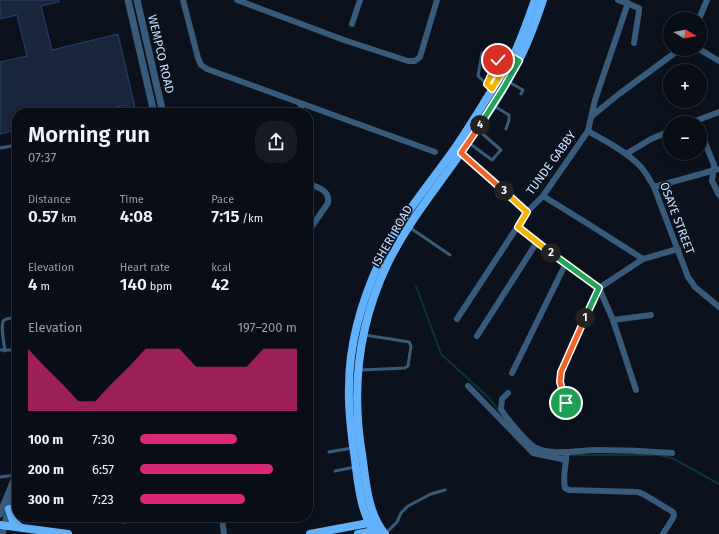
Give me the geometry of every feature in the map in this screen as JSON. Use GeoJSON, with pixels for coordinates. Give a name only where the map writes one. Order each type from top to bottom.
{"type":"FeatureCollection","features":[{"type":"Feature","properties":{"kind":"main road","name":"ISHERI ROAD"},"geometry":{"type":"LineString","coordinates":[[373,522],[358,427],[356,394],[364,334],[370,310],[387,265],[400,240],[461,153],[507,82],[535,0]]}},
{"type":"Feature","properties":{"kind":"main road","name":"ISHERI ROAD"},"geometry":{"type":"LineString","coordinates":[[380,532],[365,513],[361,497],[353,447],[349,408],[350,367],[359,320],[380,261],[394,236],[415,203],[481,109],[490,86],[515,59],[529,40],[543,0]]}},
{"type":"Feature","properties":{"kind":"main road"},"geometry":{"type":"LineString","coordinates":[[9,509],[12,518]]}},
{"type":"Feature","properties":{"kind":"main road"},"geometry":{"type":"LineString","coordinates":[[14,522],[20,527]]}},
{"type":"Feature","properties":{"kind":"main road"},"geometry":{"type":"LineString","coordinates":[[310,534],[373,522]]}},
{"type":"Feature","properties":{"kind":"main road"},"geometry":{"type":"LineString","coordinates":[[2,525],[68,534]]}},
{"type":"Feature","properties":{"kind":"main road"},"geometry":{"type":"LineString","coordinates":[[358,534],[380,532]]}},
{"type":"Feature","properties":{"kind":"street","name":"WEMPCO ROAD"},"geometry":{"type":"LineString","coordinates":[[128,0],[153,108]]}},
{"type":"Feature","properties":{"kind":"street","name":"WEMPCO ROAD"},"geometry":{"type":"LineString","coordinates":[[137,0],[162,108]]}},
{"type":"Feature","properties":{"kind":"street"},"geometry":{"type":"LineString","coordinates":[[184,0],[192,37],[201,65],[207,69],[435,152]]}},
{"type":"Feature","properties":{"kind":"street"},"geometry":{"type":"LineString","coordinates":[[237,0],[344,40],[408,61],[415,61],[420,57],[437,0]]}},
{"type":"Feature","properties":{"kind":"street"},"geometry":{"type":"LineString","coordinates":[[352,24],[360,0]]}},
{"type":"Feature","properties":{"kind":"street"},"geometry":{"type":"LineString","coordinates":[[618,0],[639,8],[634,43]]}},
{"type":"Feature","properties":{"kind":"street"},"geometry":{"type":"LineString","coordinates":[[702,12],[707,0]]}},
{"type":"Feature","properties":{"kind":"street","name":"TUNDE GABBY"},"geometry":{"type":"LineString","coordinates":[[457,319],[527,212],[543,196],[588,131],[595,100],[628,3]]}},
{"type":"Feature","properties":{"kind":"street"},"geometry":{"type":"LineString","coordinates":[[707,54],[719,61]]}},
{"type":"Feature","properties":{"kind":"street"},"geometry":{"type":"LineString","coordinates":[[592,116],[618,94],[670,56]]}},
{"type":"Feature","properties":{"kind":"street"},"geometry":{"type":"LineString","coordinates":[[301,108],[302,104]]}},
{"type":"Feature","properties":{"kind":"street"},"geometry":{"type":"LineString","coordinates":[[707,117],[719,112]]}},
{"type":"Feature","properties":{"kind":"street","name":"OSAYE STREET"},"geometry":{"type":"LineString","coordinates":[[588,131],[626,154],[638,164],[646,174],[654,187],[688,278],[695,287],[719,306]]}},
{"type":"Feature","properties":{"kind":"street"},"geometry":{"type":"LineString","coordinates":[[626,154],[651,139],[663,134]]}},
{"type":"Feature","properties":{"kind":"street"},"geometry":{"type":"LineString","coordinates":[[707,148],[716,171],[712,181],[719,195]]}},
{"type":"Feature","properties":{"kind":"street"},"geometry":{"type":"LineString","coordinates":[[461,153],[527,212]]}},
{"type":"Feature","properties":{"kind":"street"},"geometry":{"type":"LineString","coordinates":[[654,187],[716,171]]}},
{"type":"Feature","properties":{"kind":"street"},"geometry":{"type":"LineString","coordinates":[[313,186],[323,189],[327,193],[328,199],[328,203],[313,225]]}},
{"type":"Feature","properties":{"kind":"street"},"geometry":{"type":"LineString","coordinates":[[543,196],[642,259]]}},
{"type":"Feature","properties":{"kind":"street"},"geometry":{"type":"LineString","coordinates":[[518,227],[565,265],[599,288],[613,320],[636,390]]}},
{"type":"Feature","properties":{"kind":"street"},"geometry":{"type":"LineString","coordinates":[[477,336],[537,242]]}},
{"type":"Feature","properties":{"kind":"street"},"geometry":{"type":"LineString","coordinates":[[566,403],[560,382],[561,372],[599,288],[642,259],[678,249]]}},
{"type":"Feature","properties":{"kind":"street"},"geometry":{"type":"LineString","coordinates":[[512,374],[565,265]]}},
{"type":"Feature","properties":{"kind":"street"},"geometry":{"type":"LineString","coordinates":[[613,320],[651,315]]}},
{"type":"Feature","properties":{"kind":"street"},"geometry":{"type":"LineString","coordinates":[[468,386],[533,453],[566,456],[592,450],[629,450],[672,453]]}},
{"type":"Feature","properties":{"kind":"street"},"geometry":{"type":"LineString","coordinates":[[508,393],[502,399],[501,409],[512,424],[535,448],[566,456]]}},
{"type":"Feature","properties":{"kind":"street"},"geometry":{"type":"LineString","coordinates":[[566,456],[565,488],[569,490],[638,492],[645,495],[673,512],[673,518],[663,534]]}},
{"type":"Feature","properties":{"kind":"street"},"geometry":{"type":"LineString","coordinates":[[0,514],[12,486]]}},
{"type":"Feature","properties":{"kind":"street"},"geometry":{"type":"LineString","coordinates":[[2,534],[2,525],[12,502]]}},
{"type":"Feature","properties":{"kind":"street"},"geometry":{"type":"LineString","coordinates":[[223,522],[224,534]]}},
{"type":"Feature","properties":{"kind":"lane"},"geometry":{"type":"LineString","coordinates":[[482,53],[478,76],[490,86],[498,60]]}},
{"type":"Feature","properties":{"kind":"lane"},"geometry":{"type":"LineString","coordinates":[[507,82],[523,90],[520,94]]}},
{"type":"Feature","properties":{"kind":"lane"},"geometry":{"type":"LineString","coordinates":[[492,106],[509,115],[506,129]]}},
{"type":"Feature","properties":{"kind":"lane"},"geometry":{"type":"LineString","coordinates":[[468,142],[492,160],[501,150],[477,129]]}},
{"type":"Feature","properties":{"kind":"lane"},"geometry":{"type":"LineString","coordinates":[[0,148],[12,146]]}},
{"type":"Feature","properties":{"kind":"lane"},"geometry":{"type":"LineString","coordinates":[[410,227],[450,255]]}},
{"type":"Feature","properties":{"kind":"lane"},"geometry":{"type":"LineString","coordinates":[[5,351],[0,326],[2,321],[12,318]]}},
{"type":"Feature","properties":{"kind":"lane"},"geometry":{"type":"LineString","coordinates":[[358,370],[405,368],[408,366],[411,346],[409,342],[364,334]]}},
{"type":"Feature","properties":{"kind":"lane"},"geometry":{"type":"LineString","coordinates":[[0,350],[12,350]]}},
{"type":"Feature","properties":{"kind":"lane"},"geometry":{"type":"LineString","coordinates":[[329,452],[353,447]]}},
{"type":"Feature","properties":{"kind":"lane"},"geometry":{"type":"LineString","coordinates":[[335,471],[356,467]]}},
{"type":"Feature","properties":{"kind":"lane"},"geometry":{"type":"LineString","coordinates":[[0,477],[12,475]]}},
{"type":"Feature","properties":{"kind":"lane"},"geometry":{"type":"LineString","coordinates":[[380,532],[397,522],[401,513],[408,506],[431,494],[445,490]]}},
{"type":"Feature","properties":{"kind":"building"},"geometry":{"type":"Polygon","coordinates":[[[0,0],[59,0],[59,2],[41,6],[52,50],[118,34],[135,108],[126,108],[125,105],[112,108],[12,108],[12,131],[0,134],[0,62],[27,56],[17,15],[0,19],[0,0]]]}},
{"type":"Feature","properties":{"kind":"waterway"},"geometry":{"type":"LineString","coordinates":[[416,286],[441,354],[489,398],[499,411]]}},
{"type":"Feature","properties":{"kind":"waterway"},"geometry":{"type":"LineString","coordinates":[[558,455],[659,455],[672,458],[719,484]]}},
{"type":"Feature","properties":{"kind":"route"},"geometry":{"type":"LineString","coordinates":[[498,60],[487,84],[492,89],[512,57],[519,61],[461,153],[527,212],[518,227],[565,265],[599,288],[561,372],[560,382],[566,403]]}}]}
